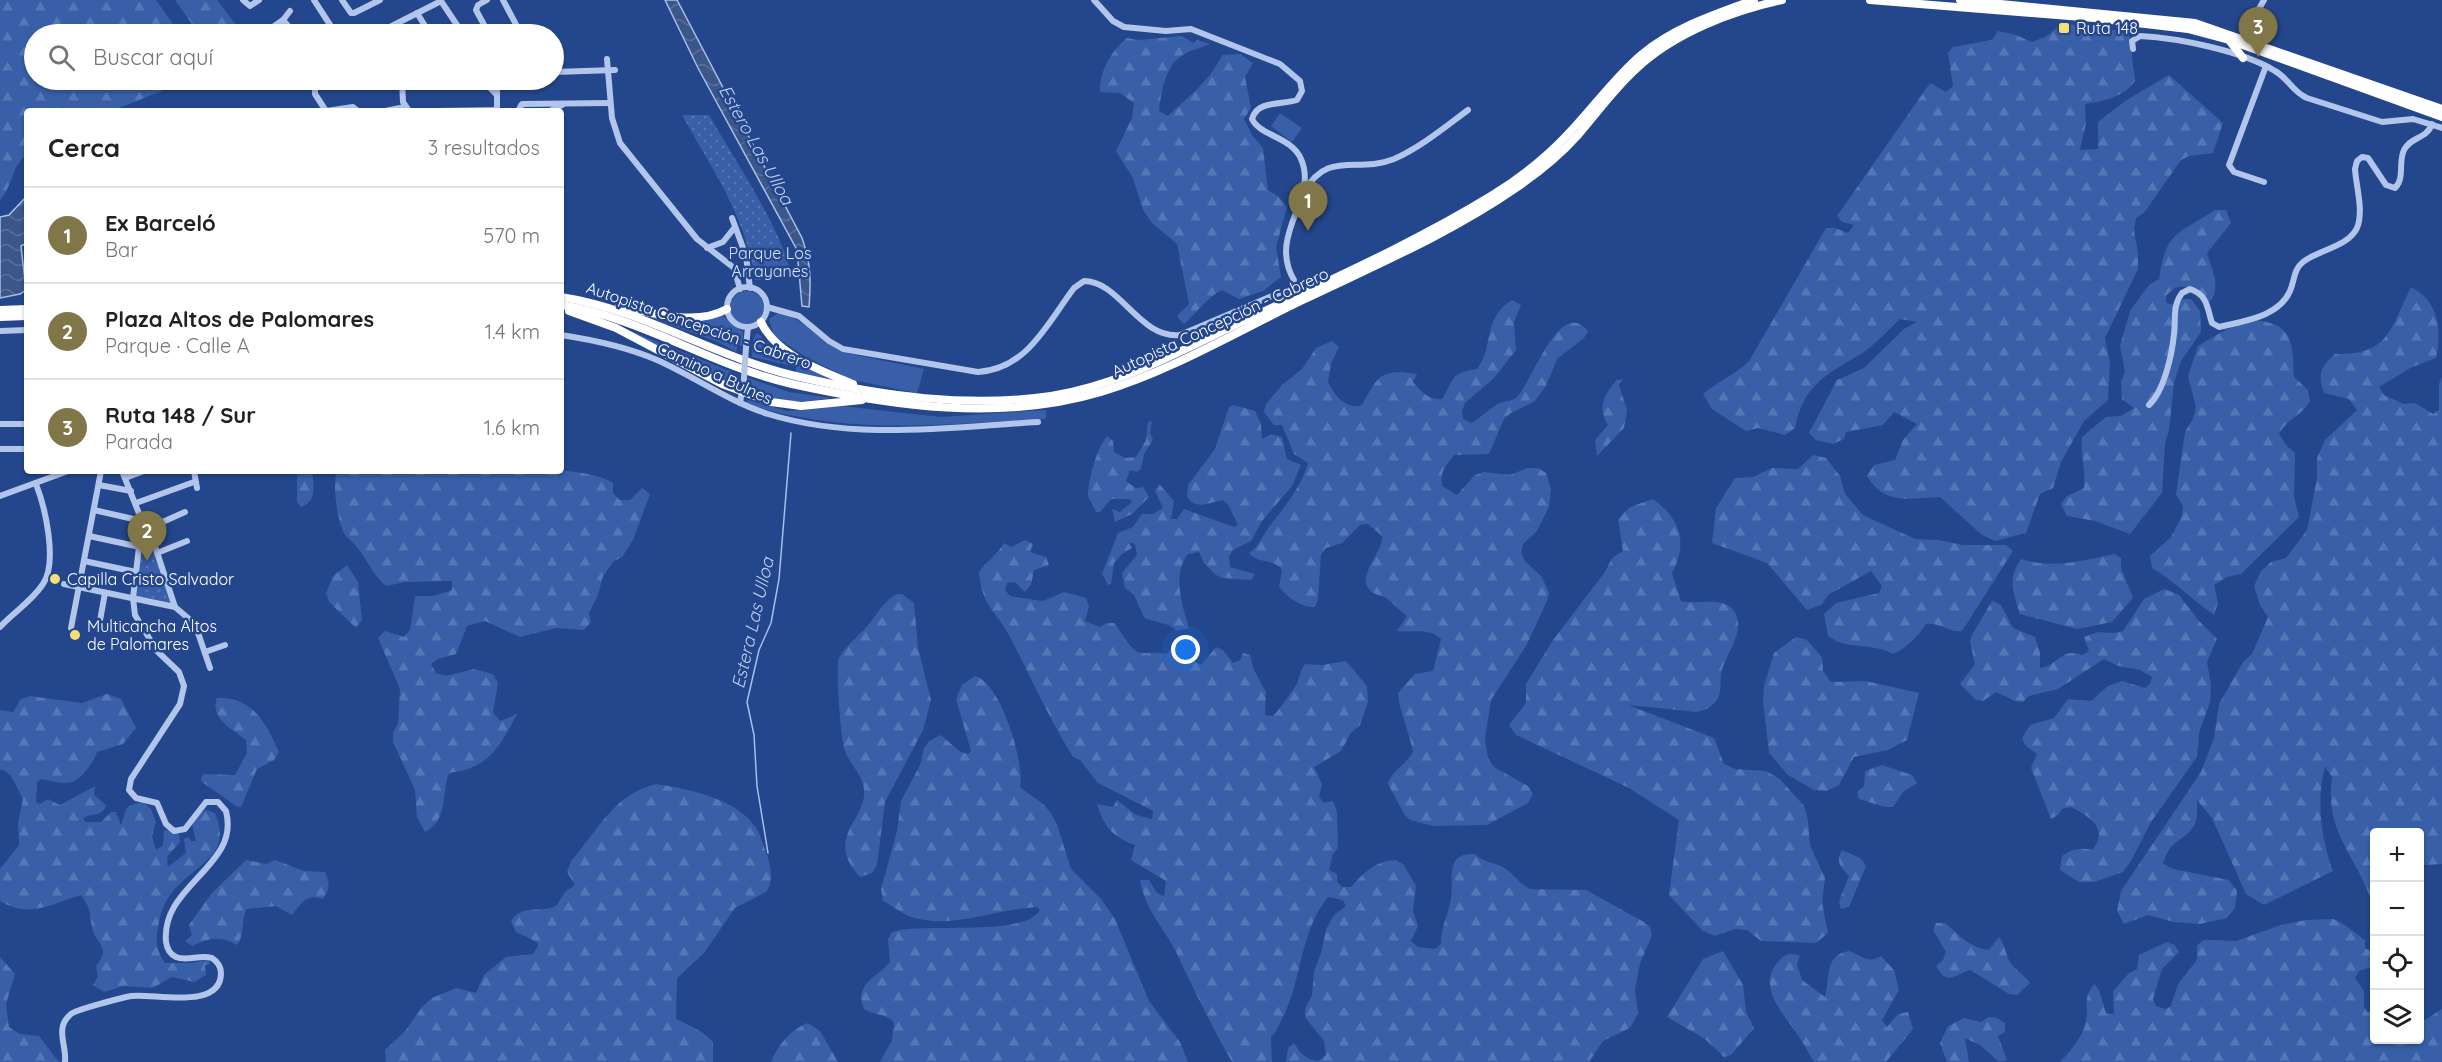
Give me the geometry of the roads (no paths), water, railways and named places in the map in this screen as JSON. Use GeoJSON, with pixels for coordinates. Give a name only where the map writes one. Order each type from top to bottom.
{"type":"FeatureCollection","features":[{"type":"Feature","properties":{"kind":"highway","name":"Autopista Concepción - Cabrero"},"geometry":{"type":"LineString","coordinates":[[564,298],[632,315],[781,372],[868,390],[945,400],[1011,400],[1078,391],[1137,372],[1312,288],[1491,196],[1550,152],[1623,72],[1650,48],[1688,26],[1754,0]]}},
{"type":"Feature","properties":{"kind":"highway","name":"Autopista Concepción - Cabrero"},"geometry":{"type":"LineString","coordinates":[[564,308],[620,319],[779,380],[874,399],[955,408],[1034,405],[1090,395],[1146,375],[1365,270],[1494,202],[1530,178],[1559,154],[1630,75],[1658,51],[1709,25],[1752,8],[1782,0]]}},
{"type":"Feature","properties":{"kind":"highway"},"geometry":{"type":"LineString","coordinates":[[1870,0],[2169,26],[2229,40],[2442,117]]}},
{"type":"Feature","properties":{"kind":"highway"},"geometry":{"type":"LineString","coordinates":[[1960,0],[2031,3],[2170,18],[2206,25],[2442,109]]}},
{"type":"Feature","properties":{"kind":"highway"},"geometry":{"type":"LineString","coordinates":[[2229,40],[2243,58]]}},
{"type":"Feature","properties":{"kind":"highway"},"geometry":{"type":"LineString","coordinates":[[592,303],[691,318],[709,317],[727,309]]}},
{"type":"Feature","properties":{"kind":"highway"},"geometry":{"type":"LineString","coordinates":[[564,308],[616,328],[743,393],[771,402],[794,406],[874,399]]}},
{"type":"Feature","properties":{"kind":"highway"},"geometry":{"type":"LineString","coordinates":[[0,310],[24,309]]}},
{"type":"Feature","properties":{"kind":"highway"},"geometry":{"type":"LineString","coordinates":[[0,317],[24,316]]}},
{"type":"Feature","properties":{"kind":"highway"},"geometry":{"type":"LineString","coordinates":[[761,322],[774,341],[801,359],[868,390]]}},
{"type":"Feature","properties":{"kind":"street"},"geometry":{"type":"LineString","coordinates":[[243,0],[249,6],[259,0]]}},
{"type":"Feature","properties":{"kind":"street"},"geometry":{"type":"LineString","coordinates":[[314,0],[330,24]]}},
{"type":"Feature","properties":{"kind":"street"},"geometry":{"type":"LineString","coordinates":[[342,0],[351,13],[354,13],[380,0]]}},
{"type":"Feature","properties":{"kind":"street"},"geometry":{"type":"LineString","coordinates":[[484,24],[476,10],[486,0]]}},
{"type":"Feature","properties":{"kind":"street"},"geometry":{"type":"LineString","coordinates":[[503,0],[516,24]]}},
{"type":"Feature","properties":{"kind":"street"},"geometry":{"type":"LineString","coordinates":[[1094,0],[1113,21],[1124,27],[1166,31],[1191,29],[1280,64],[1296,76],[1301,86],[1299,98],[1261,107],[1254,112],[1252,119],[1257,125],[1292,146],[1302,159],[1304,173],[1302,196]]}},
{"type":"Feature","properties":{"kind":"street"},"geometry":{"type":"LineString","coordinates":[[2248,28],[2264,0]]}},
{"type":"Feature","properties":{"kind":"street"},"geometry":{"type":"LineString","coordinates":[[396,24],[443,2],[457,24]]}},
{"type":"Feature","properties":{"kind":"street"},"geometry":{"type":"LineString","coordinates":[[277,24],[290,11]]}},
{"type":"Feature","properties":{"kind":"street"},"geometry":{"type":"LineString","coordinates":[[417,13],[423,24]]}},
{"type":"Feature","properties":{"kind":"street"},"geometry":{"type":"LineString","coordinates":[[283,20],[286,24]]}},
{"type":"Feature","properties":{"kind":"street"},"geometry":{"type":"LineString","coordinates":[[2133,49],[2133,39],[2142,36],[2198,45],[2266,66],[2279,74],[2296,92],[2307,98],[2382,122],[2413,120],[2442,128]]}},
{"type":"Feature","properties":{"kind":"street"},"geometry":{"type":"LineString","coordinates":[[606,59],[612,70],[610,103],[615,133],[623,148],[707,248],[734,268],[740,289]]}},
{"type":"Feature","properties":{"kind":"street"},"geometry":{"type":"LineString","coordinates":[[2264,182],[2234,172],[2229,165],[2266,66]]}},
{"type":"Feature","properties":{"kind":"street"},"geometry":{"type":"LineString","coordinates":[[564,72],[612,70]]}},
{"type":"Feature","properties":{"kind":"street"},"geometry":{"type":"LineString","coordinates":[[315,90],[324,108]]}},
{"type":"Feature","properties":{"kind":"street"},"geometry":{"type":"LineString","coordinates":[[404,90],[407,108]]}},
{"type":"Feature","properties":{"kind":"street"},"geometry":{"type":"LineString","coordinates":[[492,90],[496,94]]}},
{"type":"Feature","properties":{"kind":"street"},"geometry":{"type":"LineString","coordinates":[[496,90],[497,108]]}},
{"type":"Feature","properties":{"kind":"street"},"geometry":{"type":"LineString","coordinates":[[520,108],[522,104],[610,103]]}},
{"type":"Feature","properties":{"kind":"street"},"geometry":{"type":"LineString","coordinates":[[556,108],[563,105]]}},
{"type":"Feature","properties":{"kind":"street"},"geometry":{"type":"LineString","coordinates":[[1304,173],[1320,171],[1336,165],[1384,162],[1397,157],[1468,110]]}},
{"type":"Feature","properties":{"kind":"street"},"geometry":{"type":"LineString","coordinates":[[2149,405],[2158,396],[2164,382],[2173,342],[2175,305],[2182,293],[2193,289],[2203,296],[2209,307],[2211,322],[2219,327],[2254,318],[2277,308],[2287,297],[2295,272],[2302,263],[2346,239],[2356,230],[2359,210],[2355,169],[2358,159],[2368,158],[2386,185],[2395,188],[2400,181],[2403,151],[2410,142],[2427,134],[2432,124]]}},
{"type":"Feature","properties":{"kind":"street"},"geometry":{"type":"LineString","coordinates":[[767,307],[799,316],[837,347],[978,372],[1010,365],[1030,348],[1074,288],[1084,282],[1097,284],[1154,329],[1172,335],[1286,292],[1294,279],[1287,268],[1285,251],[1294,213],[1302,196],[1320,171]]}},
{"type":"Feature","properties":{"kind":"street"},"geometry":{"type":"LineString","coordinates":[[732,218],[746,256],[750,288]]}},
{"type":"Feature","properties":{"kind":"street"},"geometry":{"type":"LineString","coordinates":[[707,248],[726,240],[735,226]]}},
{"type":"Feature","properties":{"kind":"street"},"geometry":{"type":"LineString","coordinates":[[750,288],[761,293],[767,307],[761,322],[748,327],[734,323],[727,309],[730,297],[740,289],[750,288]]}},
{"type":"Feature","properties":{"kind":"street"},"geometry":{"type":"LineString","coordinates":[[740,403],[743,393],[748,327]]}},
{"type":"Feature","properties":{"kind":"street"},"geometry":{"type":"LineString","coordinates":[[0,331],[24,330]]}},
{"type":"Feature","properties":{"kind":"street","name":"Camino a Bulnes"},"geometry":{"type":"LineString","coordinates":[[564,336],[602,342],[649,357],[740,403],[797,421],[857,430],[1038,422]]}},
{"type":"Feature","properties":{"kind":"street"},"geometry":{"type":"LineString","coordinates":[[0,424],[24,424]]}},
{"type":"Feature","properties":{"kind":"street"},"geometry":{"type":"LineString","coordinates":[[0,450],[24,448]]}},
{"type":"Feature","properties":{"kind":"street"},"geometry":{"type":"LineString","coordinates":[[0,496],[61,474]]}},
{"type":"Feature","properties":{"kind":"street"},"geometry":{"type":"LineString","coordinates":[[71,628],[101,474]]}},
{"type":"Feature","properties":{"kind":"street"},"geometry":{"type":"LineString","coordinates":[[65,1062],[62,1029],[68,1017],[75,1011],[132,996],[171,998],[204,995],[217,986],[221,976],[219,964],[212,958],[184,959],[172,954],[168,949],[166,934],[170,916],[180,897],[222,846],[227,829],[226,811],[218,802],[206,802],[187,827],[174,831],[166,824],[157,803],[136,798],[129,791],[130,781],[178,708],[184,690],[179,672],[157,651],[137,619],[133,598],[142,522],[123,474]]}},
{"type":"Feature","properties":{"kind":"street"},"geometry":{"type":"LineString","coordinates":[[125,478],[136,474]]}},
{"type":"Feature","properties":{"kind":"street"},"geometry":{"type":"LineString","coordinates":[[136,503],[196,485],[194,474]]}},
{"type":"Feature","properties":{"kind":"street"},"geometry":{"type":"LineString","coordinates":[[0,627],[38,591],[48,574],[46,517],[36,484]]}},
{"type":"Feature","properties":{"kind":"street"},"geometry":{"type":"LineString","coordinates":[[99,485],[131,491]]}},
{"type":"Feature","properties":{"kind":"street"},"geometry":{"type":"LineString","coordinates":[[94,510],[142,522],[148,528],[175,607]]}},
{"type":"Feature","properties":{"kind":"street"},"geometry":{"type":"LineString","coordinates":[[148,528],[185,512]]}},
{"type":"Feature","properties":{"kind":"street"},"geometry":{"type":"LineString","coordinates":[[89,536],[140,547]]}},
{"type":"Feature","properties":{"kind":"street"},"geometry":{"type":"LineString","coordinates":[[157,553],[187,541]]}},
{"type":"Feature","properties":{"kind":"street"},"geometry":{"type":"LineString","coordinates":[[84,561],[136,572]]}},
{"type":"Feature","properties":{"kind":"street"},"geometry":{"type":"LineString","coordinates":[[64,584],[175,607],[195,624],[210,668]]}},
{"type":"Feature","properties":{"kind":"street"},"geometry":{"type":"LineString","coordinates":[[99,626],[105,593]]}},
{"type":"Feature","properties":{"kind":"street"},"geometry":{"type":"LineString","coordinates":[[205,652],[225,645]]}},
{"type":"Feature","properties":{"kind":"water"},"geometry":{"type":"Polygon","coordinates":[[[665,0],[677,0],[802,238],[810,272],[809,307],[802,306],[797,250],[698,68],[665,0]]]}},
{"type":"Feature","properties":{"kind":"water"},"geometry":{"type":"Polygon","coordinates":[[[24,199],[24,244],[21,246],[24,291],[0,298],[0,217],[9,215],[24,199]]]}},
{"type":"Feature","properties":{"kind":"waterway","name":"Estera Las Ulloa"},"geometry":{"type":"LineString","coordinates":[[768,853],[757,786],[754,735],[747,702],[759,650],[771,623],[779,579],[791,433]]}},
{"type":"Feature","properties":{"kind":"place","name":"Ruta 148"},"geometry":{"type":"Point","coordinates":[2064,28]}},
{"type":"Feature","properties":{"kind":"place","name":"Ruta 148 / Sur"},"geometry":{"type":"Point","coordinates":[2258,57]}},
{"type":"Feature","properties":{"kind":"place","name":"Ex Barceló"},"geometry":{"type":"Point","coordinates":[1308,231]}},
{"type":"Feature","properties":{"kind":"place","name":"Plaza Altos de Palomares"},"geometry":{"type":"Point","coordinates":[147,561]}},
{"type":"Feature","properties":{"kind":"place","name":"Capilla Cristo Salvador"},"geometry":{"type":"Point","coordinates":[55,579]}},
{"type":"Feature","properties":{"kind":"place","name":"Multicancha Altos de Palomares"},"geometry":{"type":"Point","coordinates":[75,635]}},
{"type":"Feature","properties":{"kind":"water label","name":"Estero Las Ulloa"},"geometry":{"type":"Point","coordinates":[756,145]}},
{"type":"Feature","properties":{"kind":"park label","name":"Parque Los Arrayanes"},"geometry":{"type":"Point","coordinates":[770,262]}}]}
